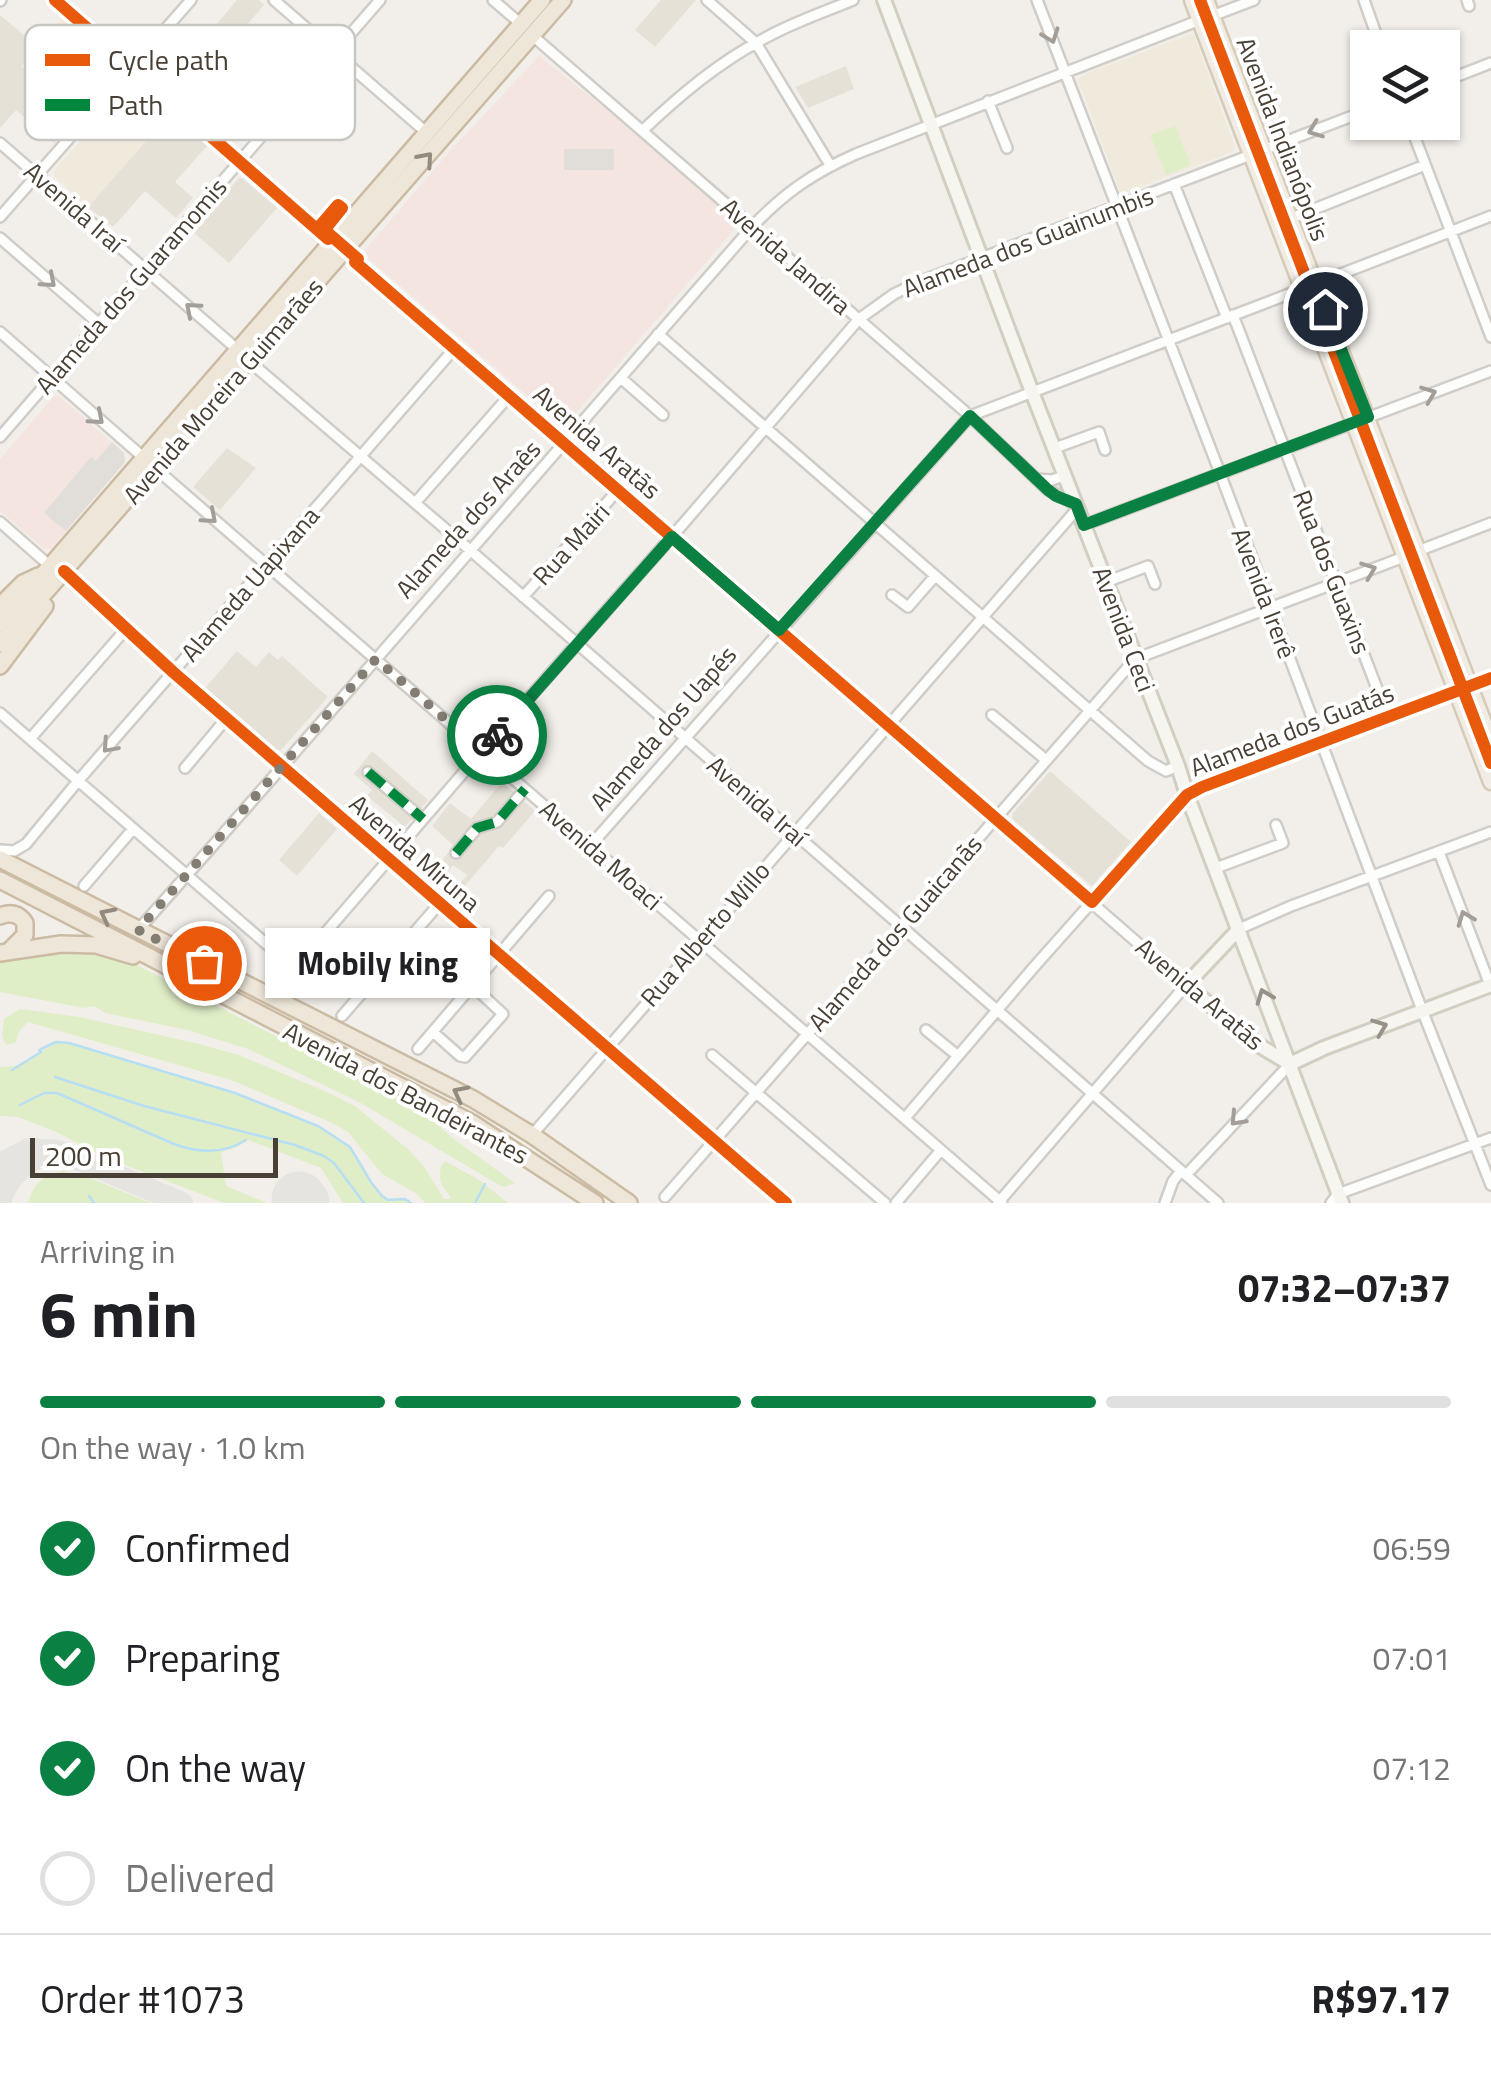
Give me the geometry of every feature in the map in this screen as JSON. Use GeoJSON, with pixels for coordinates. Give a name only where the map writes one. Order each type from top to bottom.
{"type":"FeatureCollection","features":[{"type":"Feature","properties":{"kind":"highway","name":"Avenida Moreira Guimarães"},"geometry":{"type":"LineString","coordinates":[[338,247],[427,133],[542,0]]}},
{"type":"Feature","properties":{"kind":"highway","name":"Avenida Moreira Guimarães"},"geometry":{"type":"LineString","coordinates":[[0,644],[52,575],[149,463],[338,247],[563,0]]}},
{"type":"Feature","properties":{"kind":"highway","name":"Avenida Moreira Guimarães"},"geometry":{"type":"LineString","coordinates":[[0,624],[52,575]]}},
{"type":"Feature","properties":{"kind":"highway"},"geometry":{"type":"LineString","coordinates":[[0,606],[23,583],[52,575]]}},
{"type":"Feature","properties":{"kind":"highway"},"geometry":{"type":"LineString","coordinates":[[0,666],[43,609],[52,575]]}},
{"type":"Feature","properties":{"kind":"highway","name":"Avenida dos Bandeirantes"},"geometry":{"type":"LineString","coordinates":[[0,859],[473,1099],[532,1134],[629,1203]]}},
{"type":"Feature","properties":{"kind":"highway","name":"Avenida dos Bandeirantes"},"geometry":{"type":"LineString","coordinates":[[0,880],[472,1123],[595,1203]]}},
{"type":"Feature","properties":{"kind":"highway"},"geometry":{"type":"LineString","coordinates":[[0,916],[10,913],[26,923],[25,935],[5,951]]}},
{"type":"Feature","properties":{"kind":"highway"},"geometry":{"type":"LineString","coordinates":[[5,951],[61,944],[96,946],[152,958]]}},
{"type":"Feature","properties":{"kind":"main road","name":"Avenida Indianópolis"},"geometry":{"type":"LineString","coordinates":[[1192,0],[1206,18],[1361,420],[1462,689],[1491,782]]}},
{"type":"Feature","properties":{"kind":"main road","name":"Avenida Indianópolis"},"geometry":{"type":"LineString","coordinates":[[1206,0],[1206,18]]}},
{"type":"Feature","properties":{"kind":"main road","name":"Avenida Indianópolis"},"geometry":{"type":"LineString","coordinates":[[1257,152],[1289,219],[1308,286]]}},
{"type":"Feature","properties":{"kind":"main road","name":"Avenida Indianópolis"},"geometry":{"type":"LineString","coordinates":[[1462,689],[1491,741]]}},
{"type":"Feature","properties":{"kind":"street","name":"Avenida Aratãs"},"geometry":{"type":"LineString","coordinates":[[55,0],[84,25]]}},
{"type":"Feature","properties":{"kind":"street"},"geometry":{"type":"LineString","coordinates":[[169,25],[191,0]]}},
{"type":"Feature","properties":{"kind":"street"},"geometry":{"type":"LineString","coordinates":[[274,0],[302,25]]}},
{"type":"Feature","properties":{"kind":"street","name":"Alameda dos Guaramomis"},"geometry":{"type":"LineString","coordinates":[[355,29],[380,0]]}},
{"type":"Feature","properties":{"kind":"street"},"geometry":{"type":"LineString","coordinates":[[493,0],[520,24]]}},
{"type":"Feature","properties":{"kind":"street"},"geometry":{"type":"LineString","coordinates":[[707,0],[756,42],[830,166]]}},
{"type":"Feature","properties":{"kind":"street"},"geometry":{"type":"LineString","coordinates":[[642,131],[710,72],[756,42],[853,0]]}},
{"type":"Feature","properties":{"kind":"street","name":"Avenida Ceci"},"geometry":{"type":"LineString","coordinates":[[884,0],[1178,766],[1337,1200]]}},
{"type":"Feature","properties":{"kind":"street","name":"Avenida Irerê"},"geometry":{"type":"LineString","coordinates":[[1037,0],[1491,1186]]}},
{"type":"Feature","properties":{"kind":"street","name":"Alameda dos Araês"},"geometry":{"type":"LineString","coordinates":[[138,930],[783,196],[830,166],[930,123],[1254,0]]}},
{"type":"Feature","properties":{"kind":"street"},"geometry":{"type":"LineString","coordinates":[[1364,0],[1375,30]]}},
{"type":"Feature","properties":{"kind":"street","name":"Avenida Jandira"},"geometry":{"type":"LineString","coordinates":[[533,36],[859,318],[1036,479],[1077,507]]}},
{"type":"Feature","properties":{"kind":"street"},"geometry":{"type":"LineString","coordinates":[[1460,75],[1491,64]]}},
{"type":"Feature","properties":{"kind":"street"},"geometry":{"type":"LineString","coordinates":[[355,71],[427,133]]}},
{"type":"Feature","properties":{"kind":"street"},"geometry":{"type":"LineString","coordinates":[[988,101],[1007,148]]}},
{"type":"Feature","properties":{"kind":"street","name":"Alameda dos Guainumbis"},"geometry":{"type":"LineString","coordinates":[[271,996],[859,318],[906,288],[1350,117]]}},
{"type":"Feature","properties":{"kind":"street"},"geometry":{"type":"LineString","coordinates":[[0,217],[68,140]]}},
{"type":"Feature","properties":{"kind":"street","name":"Avenida Aratãs"},"geometry":{"type":"LineString","coordinates":[[217,140],[1186,984],[1260,1046],[1290,1064]]}},
{"type":"Feature","properties":{"kind":"street","name":"Alameda dos Guaramomis"},"geometry":{"type":"LineString","coordinates":[[0,437],[258,140]]}},
{"type":"Feature","properties":{"kind":"street"},"geometry":{"type":"LineString","coordinates":[[1415,140],[1491,337]]}},
{"type":"Feature","properties":{"kind":"street","name":"Avenida Iraí"},"geometry":{"type":"LineString","coordinates":[[0,143],[1218,1203]]}},
{"type":"Feature","properties":{"kind":"street"},"geometry":{"type":"LineString","coordinates":[[1289,219],[1424,165]]}},
{"type":"Feature","properties":{"kind":"street","name":"Rua dos Guaxins"},"geometry":{"type":"LineString","coordinates":[[1174,184],[1285,448],[1388,717]]}},
{"type":"Feature","properties":{"kind":"street","name":"Alameda dos Uapés"},"geometry":{"type":"LineString","coordinates":[[590,846],[970,416],[1491,216]]}},
{"type":"Feature","properties":{"kind":"street"},"geometry":{"type":"LineString","coordinates":[[0,238],[98,323]]}},
{"type":"Feature","properties":{"kind":"street","name":"Avenida Moaci"},"geometry":{"type":"LineString","coordinates":[[0,332],[1000,1202]]}},
{"type":"Feature","properties":{"kind":"street"},"geometry":{"type":"LineString","coordinates":[[658,334],[1148,761],[1161,770],[1178,766]]}},
{"type":"Feature","properties":{"kind":"street","name":"Alameda Uapixana"},"geometry":{"type":"LineString","coordinates":[[0,850],[14,850],[26,844],[454,349]]}},
{"type":"Feature","properties":{"kind":"street"},"geometry":{"type":"LineString","coordinates":[[1084,525],[1491,371]]}},
{"type":"Feature","properties":{"kind":"street"},"geometry":{"type":"LineString","coordinates":[[621,378],[664,415]]}},
{"type":"Feature","properties":{"kind":"street"},"geometry":{"type":"LineString","coordinates":[[416,504],[509,396]]}},
{"type":"Feature","properties":{"kind":"street"},"geometry":{"type":"LineString","coordinates":[[1055,448],[1099,432],[1106,450]]}},
{"type":"Feature","properties":{"kind":"street"},"geometry":{"type":"LineString","coordinates":[[1036,479],[1064,476]]}},
{"type":"Feature","properties":{"kind":"street","name":"Rua Mairi"},"geometry":{"type":"LineString","coordinates":[[523,597],[618,490]]}},
{"type":"Feature","properties":{"kind":"street","name":"Rua Alberto Willo"},"geometry":{"type":"LineString","coordinates":[[532,1134],[1077,507]]}},
{"type":"Feature","properties":{"kind":"street","name":"Avenida Miruna"},"geometry":{"type":"LineString","coordinates":[[0,522],[52,575],[126,629],[389,862],[786,1203]]}},
{"type":"Feature","properties":{"kind":"street","name":"Alameda dos Guaicanãs"},"geometry":{"type":"LineString","coordinates":[[666,1198],[1136,658],[1491,523]]}},
{"type":"Feature","properties":{"kind":"street"},"geometry":{"type":"LineString","coordinates":[[1106,582],[1148,566],[1155,584]]}},
{"type":"Feature","properties":{"kind":"street"},"geometry":{"type":"LineString","coordinates":[[892,595],[908,607],[935,576]]}},
{"type":"Feature","properties":{"kind":"street"},"geometry":{"type":"LineString","coordinates":[[30,739],[126,629]]}},
{"type":"Feature","properties":{"kind":"street","name":"Alameda dos Guatás"},"geometry":{"type":"LineString","coordinates":[[905,1118],[1187,795],[1491,678]]}},
{"type":"Feature","properties":{"kind":"street"},"geometry":{"type":"LineString","coordinates":[[0,713],[294,968]]}},
{"type":"Feature","properties":{"kind":"street"},"geometry":{"type":"LineString","coordinates":[[992,715],[1046,760]]}},
{"type":"Feature","properties":{"kind":"street"},"geometry":{"type":"LineString","coordinates":[[185,768],[226,719]]}},
{"type":"Feature","properties":{"kind":"street"},"geometry":{"type":"LineString","coordinates":[[368,772],[423,820]]}},
{"type":"Feature","properties":{"kind":"street"},"geometry":{"type":"LineString","coordinates":[[456,853],[477,828],[496,822],[525,788]]}},
{"type":"Feature","properties":{"kind":"street"},"geometry":{"type":"LineString","coordinates":[[1216,868],[1283,843],[1276,824]]}},
{"type":"Feature","properties":{"kind":"street"},"geometry":{"type":"LineString","coordinates":[[84,886],[134,829]]}},
{"type":"Feature","properties":{"kind":"street"},"geometry":{"type":"LineString","coordinates":[[1000,1202],[1186,984],[1239,929],[1290,906],[1491,832]]}},
{"type":"Feature","properties":{"kind":"street"},"geometry":{"type":"LineString","coordinates":[[1164,1203],[1173,1182],[1290,1064],[1491,985],[1439,852]]}},
{"type":"Feature","properties":{"kind":"street"},"geometry":{"type":"LineString","coordinates":[[418,1049],[548,896]]}},
{"type":"Feature","properties":{"kind":"street"},"geometry":{"type":"LineString","coordinates":[[342,1016],[439,904]]}},
{"type":"Feature","properties":{"kind":"street"},"geometry":{"type":"LineString","coordinates":[[432,1032],[465,1057],[502,1014],[472,986]]}},
{"type":"Feature","properties":{"kind":"street"},"geometry":{"type":"LineString","coordinates":[[926,1030],[958,1056]]}},
{"type":"Feature","properties":{"kind":"street"},"geometry":{"type":"LineString","coordinates":[[712,1055],[885,1203]]}},
{"type":"Feature","properties":{"kind":"street"},"geometry":{"type":"LineString","coordinates":[[1337,1200],[1491,1138]]}},
{"type":"Feature","properties":{"kind":"street"},"geometry":{"type":"LineString","coordinates":[[896,1203],[941,1150]]}},
{"type":"Feature","properties":{"kind":"shaded area"},"geometry":{"type":"Polygon","coordinates":[[[237,0],[259,0],[264,5],[247,25],[216,25],[237,0]]]}},
{"type":"Feature","properties":{"kind":"shaded area"},"geometry":{"type":"Polygon","coordinates":[[[661,0],[696,0],[655,47],[635,30],[661,0]]]}},
{"type":"Feature","properties":{"kind":"shaded area"},"geometry":{"type":"Polygon","coordinates":[[[0,15],[25,36],[25,118],[16,110],[0,128],[0,15]]]}},
{"type":"Feature","properties":{"kind":"shaded area"},"geometry":{"type":"Polygon","coordinates":[[[1191,34],[1235,148],[1120,192],[1078,80],[1191,34]]]}},
{"type":"Feature","properties":{"kind":"shaded area"},"geometry":{"type":"Polygon","coordinates":[[[539,56],[739,224],[564,424],[365,252],[450,151],[539,56]]]}},
{"type":"Feature","properties":{"kind":"shaded area"},"geometry":{"type":"Polygon","coordinates":[[[846,66],[854,89],[808,108],[795,87],[846,66]]]}},
{"type":"Feature","properties":{"kind":"shaded area"},"geometry":{"type":"Polygon","coordinates":[[[81,140],[147,140],[88,207],[54,176],[54,171],[81,140]]]}},
{"type":"Feature","properties":{"kind":"shaded area"},"geometry":{"type":"Polygon","coordinates":[[[146,140],[200,140],[207,146],[175,182],[193,198],[176,218],[145,191],[113,227],[88,207],[146,140]]]}},
{"type":"Feature","properties":{"kind":"shaded area"},"geometry":{"type":"Polygon","coordinates":[[[564,149],[614,149],[614,170],[564,170],[564,149]]]}},
{"type":"Feature","properties":{"kind":"shaded area"},"geometry":{"type":"Polygon","coordinates":[[[239,178],[277,208],[229,263],[192,231],[239,178]]]}},
{"type":"Feature","properties":{"kind":"shaded area"},"geometry":{"type":"Polygon","coordinates":[[[59,396],[124,453],[125,462],[51,549],[44,549],[0,511],[0,459],[53,397],[59,396]]]}},
{"type":"Feature","properties":{"kind":"shaded area"},"geometry":{"type":"Polygon","coordinates":[[[112,442],[124,453],[125,462],[66,531],[44,513],[91,457],[96,461],[112,442]]]}},
{"type":"Feature","properties":{"kind":"shaded area"},"geometry":{"type":"Polygon","coordinates":[[[227,448],[256,468],[220,510],[193,487],[227,448]]]}},
{"type":"Feature","properties":{"kind":"shaded area"},"geometry":{"type":"Polygon","coordinates":[[[237,651],[256,667],[269,652],[278,660],[282,656],[328,697],[281,750],[276,750],[205,688],[237,651]]]}},
{"type":"Feature","properties":{"kind":"shaded area"},"geometry":{"type":"Polygon","coordinates":[[[372,751],[428,800],[405,827],[367,796],[372,790],[354,774],[372,751]]]}},
{"type":"Feature","properties":{"kind":"shaded area"},"geometry":{"type":"Polygon","coordinates":[[[1050,771],[1131,842],[1092,886],[1012,819],[1050,771]]]}},
{"type":"Feature","properties":{"kind":"shaded area"},"geometry":{"type":"Polygon","coordinates":[[[502,782],[535,811],[451,902],[447,899],[467,875],[453,865],[435,889],[425,880],[454,846],[432,826],[450,803],[471,819],[502,782]]]}},
{"type":"Feature","properties":{"kind":"shaded area"},"geometry":{"type":"Polygon","coordinates":[[[319,813],[337,829],[297,876],[279,860],[319,813]]]}},
{"type":"Feature","properties":{"kind":"green space"},"geometry":{"type":"Polygon","coordinates":[[[1175,126],[1191,165],[1166,175],[1150,135],[1175,126]]]}},
{"type":"Feature","properties":{"kind":"green space"},"geometry":{"type":"Polygon","coordinates":[[[94,950],[131,962],[422,1111],[515,1183],[499,1185],[359,1102],[248,1049],[187,1030],[105,1013],[94,1006],[84,1008],[0,992],[0,960],[39,951],[94,950]]]}},
{"type":"Feature","properties":{"kind":"green space"},"geometry":{"type":"Polygon","coordinates":[[[20,1009],[80,1017],[239,1055],[355,1106],[409,1150],[444,1199],[451,1199],[440,1178],[445,1161],[481,1181],[508,1203],[425,1203],[382,1174],[348,1132],[231,1080],[28,1022],[15,1043],[6,1045],[2,1036],[4,1019],[20,1009]]]}},
{"type":"Feature","properties":{"kind":"green space"},"geometry":{"type":"Polygon","coordinates":[[[56,1043],[235,1094],[318,1127],[350,1148],[382,1196],[410,1203],[343,1203],[321,1168],[248,1140],[221,1152],[226,1186],[267,1203],[224,1203],[107,1158],[18,1117],[0,1116],[0,1067],[16,1066],[56,1043]]]}},
{"type":"Feature","properties":{"kind":"green space"},"geometry":{"type":"Polygon","coordinates":[[[63,1171],[151,1203],[28,1203],[40,1181],[63,1171]]]}},
{"type":"Feature","properties":{"kind":"waterway"},"geometry":{"type":"LineString","coordinates":[[41,1049],[56,1042],[69,1043],[235,1093],[318,1126],[350,1147],[382,1196],[411,1203]]}},
{"type":"Feature","properties":{"kind":"waterway"},"geometry":{"type":"LineString","coordinates":[[12,1070],[39,1050]]}},
{"type":"Feature","properties":{"kind":"waterway"},"geometry":{"type":"LineString","coordinates":[[55,1077],[324,1156],[334,1163],[364,1203]]}},
{"type":"Feature","properties":{"kind":"waterway"},"geometry":{"type":"LineString","coordinates":[[20,1105],[44,1093],[57,1093],[183,1147],[220,1150],[246,1140]]}},
{"type":"Feature","properties":{"kind":"waterway"},"geometry":{"type":"LineString","coordinates":[[475,1203],[485,1184]]}},
{"type":"Feature","properties":{"kind":"waterway"},"geometry":{"type":"LineString","coordinates":[[89,1196],[94,1203]]}},
{"type":"Feature","properties":{"kind":"taxiway"},"geometry":{"type":"LineString","coordinates":[[0,1164],[29,1149],[58,1151],[182,1203]]}},
{"type":"Feature","properties":{"kind":"taxiway"},"geometry":{"type":"LineString","coordinates":[[0,1203],[14,1175],[40,1157]]}},
{"type":"Feature","properties":{"kind":"runway"},"geometry":{"type":"LineString","coordinates":[[299,1199],[302,1203]]}},
{"type":"Feature","properties":{"kind":"marked path"},"geometry":{"type":"LineString","coordinates":[[368,772],[423,819]]}},
{"type":"Feature","properties":{"kind":"marked path"},"geometry":{"type":"LineString","coordinates":[[456,853],[477,828],[497,822],[525,789]]}},
{"type":"Feature","properties":{"kind":"cycle path"},"geometry":{"type":"LineString","coordinates":[[55,0],[84,25]]}},
{"type":"Feature","properties":{"kind":"cycle path"},"geometry":{"type":"LineString","coordinates":[[1200,0],[1491,763]]}},
{"type":"Feature","properties":{"kind":"cycle path"},"geometry":{"type":"LineString","coordinates":[[215,140],[328,239]]}},
{"type":"Feature","properties":{"kind":"cycle path"},"geometry":{"type":"LineString","coordinates":[[322,233],[342,208],[338,205],[320,226],[358,259],[355,262],[1092,902],[1187,795],[1491,678]]}},
{"type":"Feature","properties":{"kind":"cycle path"},"geometry":{"type":"LineString","coordinates":[[64,571],[173,672],[786,1203]]}},
{"type":"Feature","properties":{"kind":"way so far"},"geometry":{"type":"LineString","coordinates":[[204,963],[138,930],[376,659],[482,751],[497,735]]}},
{"type":"Feature","properties":{"kind":"place","name":"Mobily king"},"geometry":{"type":"Point","coordinates":[204,963]}},
{"type":"Feature","properties":{"kind":"route"},"geometry":{"type":"LineString","coordinates":[[497,735],[672,537],[779,630],[970,416],[1048,490],[1076,504],[1084,525],[1368,417],[1325,309]]}}]}
